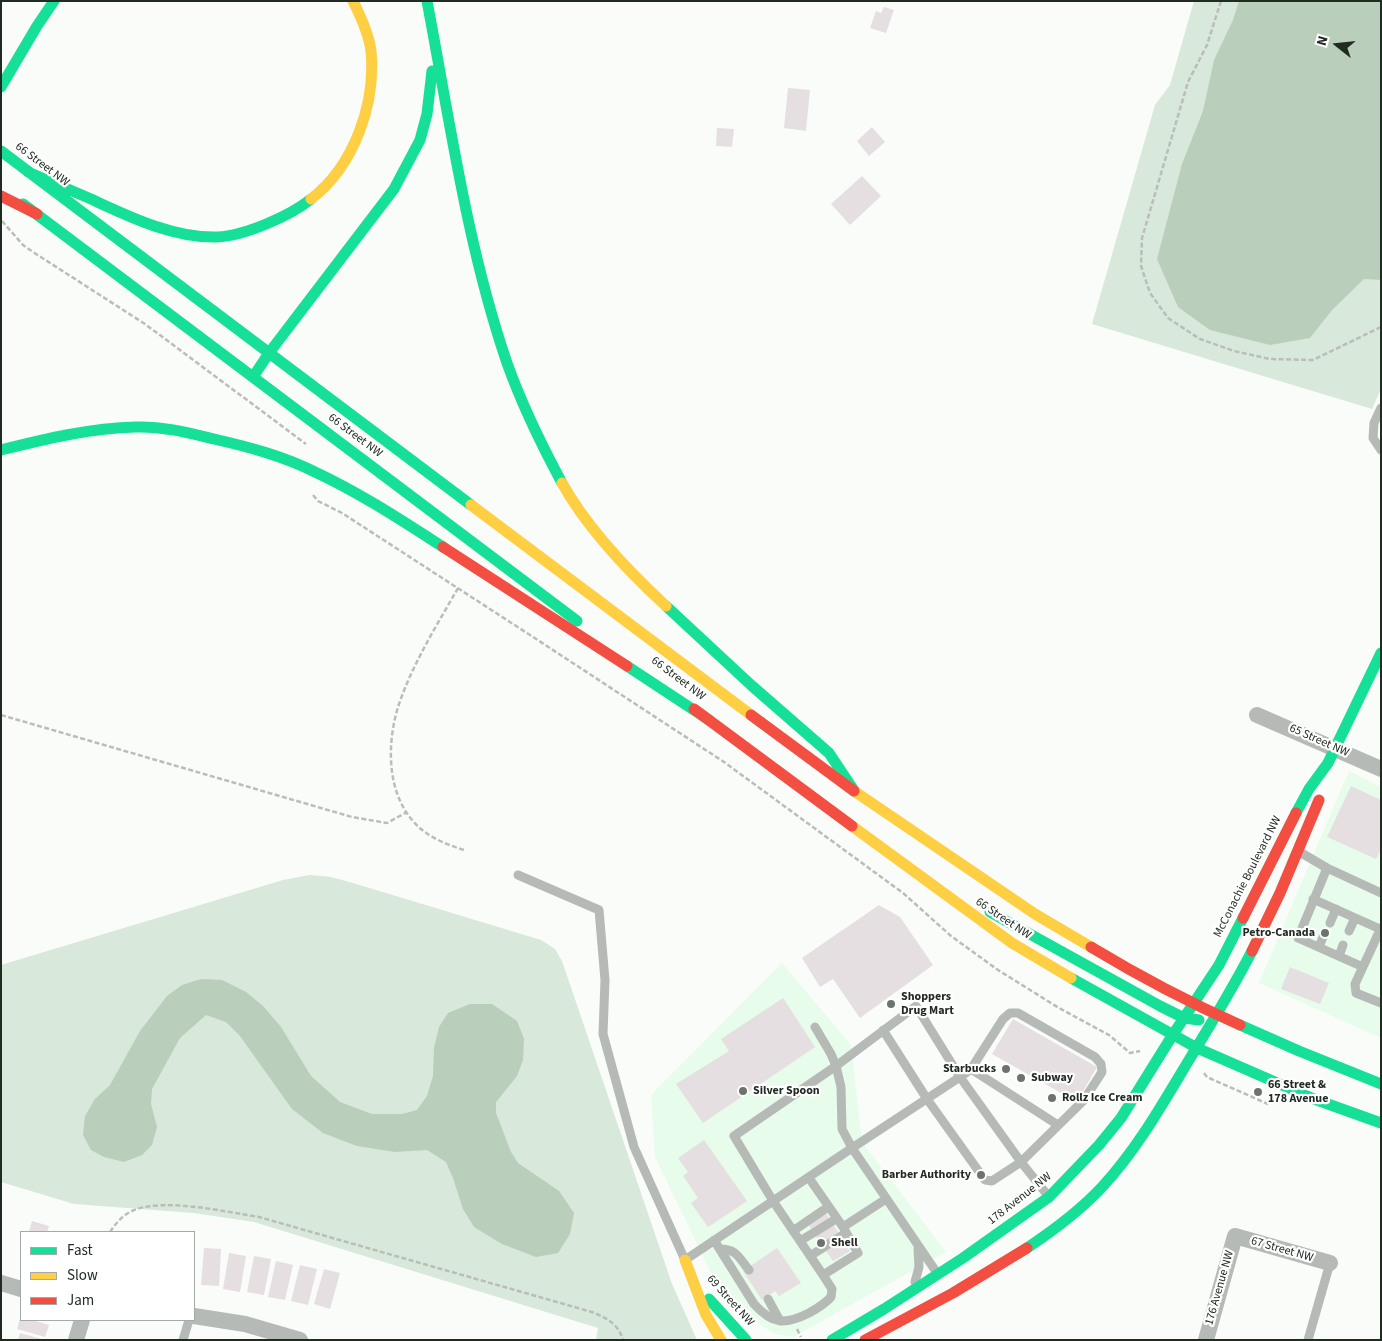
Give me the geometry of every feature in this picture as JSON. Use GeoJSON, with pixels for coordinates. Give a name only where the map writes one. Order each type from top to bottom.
{"type":"FeatureCollection","features":[{"type":"Feature","properties":{"kind":"main road"},"geometry":{"type":"LineString","coordinates":[[1,86],[54,1]]}},
{"type":"Feature","properties":{"kind":"main road"},"geometry":{"type":"LineString","coordinates":[[28,172],[151,226],[187,234],[215,237],[243,231],[274,221],[301,207],[321,191],[348,156],[367,109],[371,50],[365,28],[353,1]]}},
{"type":"Feature","properties":{"kind":"main road"},"geometry":{"type":"LineString","coordinates":[[254,377],[269,353],[389,196],[420,140],[431,90],[432,63],[428,7]]}},
{"type":"Feature","properties":{"kind":"main road"},"geometry":{"type":"LineString","coordinates":[[428,7],[466,203],[498,338],[516,388],[541,445],[560,479],[590,525],[628,569],[672,614],[834,758],[855,792]]}},
{"type":"Feature","properties":{"kind":"main road","name":"66 Street NW"},"geometry":{"type":"LineString","coordinates":[[1,151],[855,792],[1067,934],[1136,974],[1194,1004],[1298,1051],[1381,1084]]}},
{"type":"Feature","properties":{"kind":"main road","name":"66 Street NW"},"geometry":{"type":"LineString","coordinates":[[1,188],[709,720],[932,886],[1012,943],[1172,1036],[1314,1099],[1381,1123]]}},
{"type":"Feature","properties":{"kind":"main road"},"geometry":{"type":"LineString","coordinates":[[1,196],[37,214]]}},
{"type":"Feature","properties":{"kind":"main road"},"geometry":{"type":"LineString","coordinates":[[1,450],[64,435],[136,427],[164,429],[199,435],[257,449],[314,471],[383,508],[709,720]]}},
{"type":"Feature","properties":{"kind":"main road","name":"McConachie Boulevard NW"},"geometry":{"type":"LineString","coordinates":[[1217,1014],[1254,948],[1320,798],[1328,763],[1381,653]]}},
{"type":"Feature","properties":{"kind":"main road","name":"McConachie Boulevard NW"},"geometry":{"type":"LineString","coordinates":[[1194,1004],[1219,965],[1308,789],[1328,763]]}},
{"type":"Feature","properties":{"kind":"main road"},"geometry":{"type":"LineString","coordinates":[[932,886],[1000,916],[1184,1018],[1199,1020],[1217,1014]]}},
{"type":"Feature","properties":{"kind":"main road","name":"178 Avenue NW"},"geometry":{"type":"LineString","coordinates":[[866,1340],[945,1284],[1049,1197],[1099,1145],[1121,1118],[1194,1004]]}},
{"type":"Feature","properties":{"kind":"main road","name":"178 Avenue NW"},"geometry":{"type":"LineString","coordinates":[[832,1340],[911,1292],[945,1284],[1029,1247],[1090,1198],[1141,1138],[1197,1048],[1209,1037],[1217,1014]]}},
{"type":"Feature","properties":{"kind":"main road"},"geometry":{"type":"LineString","coordinates":[[1172,1036],[1191,1033],[1209,1037]]}},
{"type":"Feature","properties":{"kind":"main road","name":"69 Street NW"},"geometry":{"type":"LineString","coordinates":[[685,1260],[706,1316],[721,1340]]}},
{"type":"Feature","properties":{"kind":"main road","name":"69 Street NW"},"geometry":{"type":"LineString","coordinates":[[694,1281],[746,1340]]}},
{"type":"Feature","properties":{"kind":"street","name":"65 Street NW"},"geometry":{"type":"LineString","coordinates":[[1257,715],[1381,769]]}},
{"type":"Feature","properties":{"kind":"street","name":"67 Street NW"},"geometry":{"type":"LineString","coordinates":[[1235,1236],[1330,1263]]}},
{"type":"Feature","properties":{"kind":"street","name":"176 Avenue NW"},"geometry":{"type":"LineString","coordinates":[[1206,1340],[1235,1236]]}},
{"type":"Feature","properties":{"kind":"street"},"geometry":{"type":"LineString","coordinates":[[1,1283],[20,1289]]}},
{"type":"Feature","properties":{"kind":"street"},"geometry":{"type":"LineString","coordinates":[[195,1316],[245,1324],[300,1340]]}},
{"type":"Feature","properties":{"kind":"street"},"geometry":{"type":"LineString","coordinates":[[76,1340],[82,1321]]}},
{"type":"Feature","properties":{"kind":"lane"},"geometry":{"type":"LineString","coordinates":[[1381,408],[1374,424],[1373,438],[1381,450]]}},
{"type":"Feature","properties":{"kind":"lane"},"geometry":{"type":"LineString","coordinates":[[1297,851],[1327,868],[1381,893]]}},
{"type":"Feature","properties":{"kind":"lane"},"geometry":{"type":"LineString","coordinates":[[1327,868],[1298,938],[1363,967]]}},
{"type":"Feature","properties":{"kind":"lane"},"geometry":{"type":"LineString","coordinates":[[518,875],[599,910],[605,980],[603,1034],[634,1147],[685,1260],[928,1099],[971,1069],[1003,1019],[1010,1012],[1018,1013],[1095,1058],[1100,1064],[1102,1072],[1084,1100],[1021,1162],[992,1181],[985,1180],[928,1099],[883,1030]]}},
{"type":"Feature","properties":{"kind":"lane"},"geometry":{"type":"LineString","coordinates":[[1313,899],[1380,928],[1355,984],[1356,992],[1381,1003]]}},
{"type":"Feature","properties":{"kind":"lane"},"geometry":{"type":"LineString","coordinates":[[1330,923],[1336,909]]}},
{"type":"Feature","properties":{"kind":"lane"},"geometry":{"type":"LineString","coordinates":[[1349,931],[1355,918]]}},
{"type":"Feature","properties":{"kind":"lane"},"geometry":{"type":"LineString","coordinates":[[1319,947],[1323,937]]}},
{"type":"Feature","properties":{"kind":"lane"},"geometry":{"type":"LineString","coordinates":[[1339,956],[1343,945]]}},
{"type":"Feature","properties":{"kind":"lane"},"geometry":{"type":"LineString","coordinates":[[714,1240],[754,1304],[761,1312],[775,1320],[793,1321],[824,1305],[832,1297],[832,1289],[773,1201],[734,1136],[836,1066],[916,1006],[960,1077],[1021,1162],[1049,1197]]}},
{"type":"Feature","properties":{"kind":"lane"},"geometry":{"type":"LineString","coordinates":[[815,1027],[836,1066],[841,1086],[842,1129],[852,1148],[945,1284]]}},
{"type":"Feature","properties":{"kind":"lane"},"geometry":{"type":"LineString","coordinates":[[971,1069],[1058,1125]]}},
{"type":"Feature","properties":{"kind":"lane"},"geometry":{"type":"LineString","coordinates":[[809,1178],[858,1253],[823,1275]]}},
{"type":"Feature","properties":{"kind":"lane"},"geometry":{"type":"LineString","coordinates":[[810,1256],[886,1199]]}},
{"type":"Feature","properties":{"kind":"lane"},"geometry":{"type":"LineString","coordinates":[[793,1231],[828,1206]]}},
{"type":"Feature","properties":{"kind":"lane"},"geometry":{"type":"LineString","coordinates":[[800,1241],[836,1218]]}},
{"type":"Feature","properties":{"kind":"lane"},"geometry":{"type":"LineString","coordinates":[[911,1292],[919,1267],[920,1258],[917,1244]]}},
{"type":"Feature","properties":{"kind":"lane"},"geometry":{"type":"LineString","coordinates":[[720,1249],[729,1249],[735,1252],[749,1270]]}},
{"type":"Feature","properties":{"kind":"lane"},"geometry":{"type":"LineString","coordinates":[[1308,1340],[1330,1263]]}},
{"type":"Feature","properties":{"kind":"lane"},"geometry":{"type":"LineString","coordinates":[[768,1299],[780,1321]]}},
{"type":"Feature","properties":{"kind":"lane"},"geometry":{"type":"LineString","coordinates":[[183,1340],[189,1321]]}},
{"type":"Feature","properties":{"kind":"path"},"geometry":{"type":"LineString","coordinates":[[1220,1],[1207,45],[1188,82],[1142,238],[1141,266],[1150,292],[1168,318],[1200,339],[1234,351],[1270,359],[1313,360],[1381,327]]}},
{"type":"Feature","properties":{"kind":"path"},"geometry":{"type":"LineString","coordinates":[[464,850],[438,840],[412,820],[395,788],[391,748],[394,722],[410,676],[471,565]]}},
{"type":"Feature","properties":{"kind":"path"},"geometry":{"type":"LineString","coordinates":[[530,635],[751,781],[904,893],[951,936],[998,970],[1059,1008],[1109,1035],[1130,1053],[1144,1050]]}},
{"type":"Feature","properties":{"kind":"path"},"geometry":{"type":"LineString","coordinates":[[1,716],[352,817],[387,823],[407,812]]}},
{"type":"Feature","properties":{"kind":"path"},"geometry":{"type":"LineString","coordinates":[[1203,1072],[1207,1077],[1268,1104]]}},
{"type":"Feature","properties":{"kind":"path"},"geometry":{"type":"LineString","coordinates":[[111,1231],[120,1218],[146,1206],[213,1209],[259,1217],[592,1312],[609,1319],[618,1328],[623,1340]]}},
{"type":"Feature","properties":{"kind":"shaded area"},"geometry":{"type":"Polygon","coordinates":[[[1194,1],[1381,1],[1381,389],[1372,409],[1092,324],[1155,105],[1170,85],[1194,1]]]}},
{"type":"Feature","properties":{"kind":"shaded area"},"geometry":{"type":"Polygon","coordinates":[[[1239,1],[1381,1],[1381,280],[1364,279],[1332,310],[1310,338],[1270,345],[1210,330],[1178,307],[1157,259],[1182,164],[1203,111],[1214,60],[1233,20],[1239,1]]]}},
{"type":"Feature","properties":{"kind":"shaded area"},"geometry":{"type":"Polygon","coordinates":[[[1349,771],[1381,787],[1381,1038],[1259,983],[1349,771]]]}},
{"type":"Feature","properties":{"kind":"shaded area"},"geometry":{"type":"Polygon","coordinates":[[[310,875],[331,877],[353,883],[541,940],[555,949],[562,961],[672,1284],[697,1340],[596,1340],[598,1328],[254,1222],[194,1213],[74,1204],[1,1182],[1,965],[283,880],[310,875]]]}},
{"type":"Feature","properties":{"kind":"shaded area"},"geometry":{"type":"Polygon","coordinates":[[[782,963],[851,1045],[862,1142],[946,1252],[793,1337],[775,1334],[737,1310],[711,1273],[655,1157],[651,1095],[782,963]]]}},
{"type":"Feature","properties":{"kind":"shaded area"},"geometry":{"type":"Polygon","coordinates":[[[201,979],[222,980],[246,992],[263,1006],[281,1027],[311,1076],[340,1102],[372,1114],[402,1114],[417,1110],[427,1096],[433,1076],[434,1048],[439,1027],[448,1013],[470,1004],[492,1004],[517,1021],[524,1039],[523,1060],[517,1076],[496,1102],[496,1113],[511,1152],[518,1163],[559,1191],[574,1213],[570,1234],[558,1253],[536,1257],[502,1244],[474,1227],[463,1209],[446,1162],[427,1150],[395,1152],[357,1146],[323,1133],[292,1109],[240,1036],[226,1022],[206,1015],[180,1038],[152,1089],[151,1104],[157,1127],[152,1145],[142,1155],[124,1162],[104,1157],[91,1150],[83,1135],[85,1116],[95,1099],[110,1085],[140,1031],[167,996],[182,985],[201,979]]]}},
{"type":"Feature","properties":{"kind":"building"},"geometry":{"type":"Polygon","coordinates":[[[884,7],[894,10],[886,33],[870,28],[876,11],[881,13],[884,7]]]}},
{"type":"Feature","properties":{"kind":"building"},"geometry":{"type":"Polygon","coordinates":[[[788,88],[810,90],[806,131],[784,128],[788,88]]]}},
{"type":"Feature","properties":{"kind":"building"},"geometry":{"type":"Polygon","coordinates":[[[872,127],[885,142],[869,156],[857,141],[872,127]]]}},
{"type":"Feature","properties":{"kind":"building"},"geometry":{"type":"Polygon","coordinates":[[[717,128],[734,129],[732,147],[716,146],[717,128]]]}},
{"type":"Feature","properties":{"kind":"building"},"geometry":{"type":"Polygon","coordinates":[[[862,176],[881,196],[850,225],[831,204],[862,176]]]}},
{"type":"Feature","properties":{"kind":"building"},"geometry":{"type":"Polygon","coordinates":[[[1351,786],[1381,800],[1381,849],[1376,859],[1327,837],[1351,786]]]}},
{"type":"Feature","properties":{"kind":"building"},"geometry":{"type":"Polygon","coordinates":[[[879,905],[900,917],[933,965],[860,1018],[833,979],[820,987],[802,958],[879,905]]]}},
{"type":"Feature","properties":{"kind":"building"},"geometry":{"type":"Polygon","coordinates":[[[1290,967],[1329,983],[1320,1004],[1281,989],[1290,967]]]}},
{"type":"Feature","properties":{"kind":"building"},"geometry":{"type":"Polygon","coordinates":[[[783,998],[815,1047],[703,1123],[676,1084],[729,1051],[721,1039],[783,998]]]}},
{"type":"Feature","properties":{"kind":"building"},"geometry":{"type":"Polygon","coordinates":[[[1013,1019],[1097,1067],[1077,1102],[992,1054],[1013,1019]]]}},
{"type":"Feature","properties":{"kind":"building"},"geometry":{"type":"Polygon","coordinates":[[[704,1140],[747,1201],[708,1227],[691,1203],[698,1198],[683,1176],[688,1172],[678,1158],[704,1140]]]}},
{"type":"Feature","properties":{"kind":"building"},"geometry":{"type":"Polygon","coordinates":[[[822,1207],[850,1251],[833,1261],[804,1218],[822,1207]]]}},
{"type":"Feature","properties":{"kind":"building"},"geometry":{"type":"Polygon","coordinates":[[[32,1221],[49,1226],[47,1231],[29,1231],[32,1221]]]}},
{"type":"Feature","properties":{"kind":"building"},"geometry":{"type":"Polygon","coordinates":[[[204,1248],[221,1249],[219,1286],[201,1285],[204,1248]]]}},
{"type":"Feature","properties":{"kind":"building"},"geometry":{"type":"Polygon","coordinates":[[[777,1248],[801,1283],[779,1296],[775,1291],[762,1300],[743,1271],[777,1248]]]}},
{"type":"Feature","properties":{"kind":"building"},"geometry":{"type":"Polygon","coordinates":[[[229,1253],[246,1256],[240,1292],[223,1289],[229,1253]]]}},
{"type":"Feature","properties":{"kind":"building"},"geometry":{"type":"Polygon","coordinates":[[[254,1256],[271,1259],[264,1295],[247,1292],[254,1256]]]}},
{"type":"Feature","properties":{"kind":"building"},"geometry":{"type":"Polygon","coordinates":[[[276,1261],[293,1265],[285,1300],[268,1297],[276,1261]]]}},
{"type":"Feature","properties":{"kind":"building"},"geometry":{"type":"Polygon","coordinates":[[[300,1265],[317,1269],[308,1305],[291,1301],[300,1265]]]}},
{"type":"Feature","properties":{"kind":"building"},"geometry":{"type":"Polygon","coordinates":[[[324,1269],[340,1273],[330,1309],[314,1304],[324,1269]]]}},
{"type":"Feature","properties":{"kind":"building"},"geometry":{"type":"Polygon","coordinates":[[[20,1318],[20,1321],[35,1321],[49,1325],[45,1337],[17,1329],[20,1318]]]}},
{"type":"Feature","properties":{"kind":"building"},"geometry":{"type":"Polygon","coordinates":[[[20,1333],[42,1339],[42,1340],[18,1340],[20,1333]]]}},
{"type":"Feature","properties":{"kind":"traffic: fast"},"geometry":{"type":"LineString","coordinates":[[1,87],[54,1]]}},
{"type":"Feature","properties":{"kind":"traffic: fast"},"geometry":{"type":"LineString","coordinates":[[427,1],[470,229],[493,319],[519,394],[539,439],[562,483]]}},
{"type":"Feature","properties":{"kind":"traffic: fast"},"geometry":{"type":"LineString","coordinates":[[253,377],[269,353],[394,189],[420,140],[427,114],[432,71]]}},
{"type":"Feature","properties":{"kind":"traffic: fast"},"geometry":{"type":"LineString","coordinates":[[1,151],[471,505]]}},
{"type":"Feature","properties":{"kind":"traffic: fast"},"geometry":{"type":"LineString","coordinates":[[28,172],[152,225],[184,234],[201,236],[228,236],[253,229],[291,212],[311,199]]}},
{"type":"Feature","properties":{"kind":"traffic: fast"},"geometry":{"type":"LineString","coordinates":[[23,204],[577,621]]}},
{"type":"Feature","properties":{"kind":"traffic: fast"},"geometry":{"type":"LineString","coordinates":[[1,450],[102,429],[136,427],[185,432],[253,449],[303,466],[364,498],[443,547]]}},
{"type":"Feature","properties":{"kind":"traffic: fast"},"geometry":{"type":"LineString","coordinates":[[666,606],[751,685],[829,753],[855,792]]}},
{"type":"Feature","properties":{"kind":"traffic: fast"},"geometry":{"type":"LineString","coordinates":[[1296,813],[1309,789],[1328,763],[1381,653]]}},
{"type":"Feature","properties":{"kind":"traffic: fast"},"geometry":{"type":"LineString","coordinates":[[627,666],[709,720]]}},
{"type":"Feature","properties":{"kind":"traffic: fast"},"geometry":{"type":"LineString","coordinates":[[990,912],[1160,1006],[1184,1018],[1199,1020]]}},
{"type":"Feature","properties":{"kind":"traffic: fast"},"geometry":{"type":"LineString","coordinates":[[832,1340],[963,1258],[1049,1197],[1099,1145],[1121,1118],[1219,965],[1243,918]]}},
{"type":"Feature","properties":{"kind":"traffic: fast"},"geometry":{"type":"LineString","coordinates":[[1027,1248],[1086,1203],[1128,1156],[1170,1092],[1222,1006],[1252,951]]}},
{"type":"Feature","properties":{"kind":"traffic: fast"},"geometry":{"type":"LineString","coordinates":[[1071,978],[1197,1048],[1314,1099],[1381,1123]]}},
{"type":"Feature","properties":{"kind":"traffic: fast"},"geometry":{"type":"LineString","coordinates":[[1240,1025],[1381,1084]]}},
{"type":"Feature","properties":{"kind":"traffic: fast"},"geometry":{"type":"LineString","coordinates":[[709,1299],[746,1340]]}},
{"type":"Feature","properties":{"kind":"traffic: slow"},"geometry":{"type":"LineString","coordinates":[[311,199],[326,185],[350,152],[366,112],[372,71],[371,51],[367,32],[353,1]]}},
{"type":"Feature","properties":{"kind":"traffic: slow"},"geometry":{"type":"LineString","coordinates":[[562,483],[583,516],[609,548],[666,606]]}},
{"type":"Feature","properties":{"kind":"traffic: slow"},"geometry":{"type":"LineString","coordinates":[[471,505],[751,715]]}},
{"type":"Feature","properties":{"kind":"traffic: slow"},"geometry":{"type":"LineString","coordinates":[[854,791],[1035,914],[1091,947]]}},
{"type":"Feature","properties":{"kind":"traffic: slow"},"geometry":{"type":"LineString","coordinates":[[852,826],[1012,943],[1071,978]]}},
{"type":"Feature","properties":{"kind":"traffic: slow"},"geometry":{"type":"LineString","coordinates":[[685,1260],[706,1315],[721,1340]]}},
{"type":"Feature","properties":{"kind":"traffic: jam"},"geometry":{"type":"LineString","coordinates":[[1,196],[37,214]]}},
{"type":"Feature","properties":{"kind":"traffic: jam"},"geometry":{"type":"LineString","coordinates":[[443,547],[627,666]]}},
{"type":"Feature","properties":{"kind":"traffic: jam"},"geometry":{"type":"LineString","coordinates":[[694,709],[852,826]]}},
{"type":"Feature","properties":{"kind":"traffic: jam"},"geometry":{"type":"LineString","coordinates":[[751,715],[854,791]]}},
{"type":"Feature","properties":{"kind":"traffic: jam"},"geometry":{"type":"LineString","coordinates":[[1252,951],[1280,893],[1319,800]]}},
{"type":"Feature","properties":{"kind":"traffic: jam"},"geometry":{"type":"LineString","coordinates":[[1243,918],[1296,813]]}},
{"type":"Feature","properties":{"kind":"traffic: jam"},"geometry":{"type":"LineString","coordinates":[[1091,947],[1164,988],[1240,1025]]}},
{"type":"Feature","properties":{"kind":"traffic: jam"},"geometry":{"type":"LineString","coordinates":[[865,1340],[953,1293],[1027,1248]]}},
{"type":"Feature","properties":{"kind":"place","name":"Petro-Canada"},"geometry":{"type":"Point","coordinates":[1325,933]}},
{"type":"Feature","properties":{"kind":"place","name":"Shoppers Drug Mart"},"geometry":{"type":"Point","coordinates":[891,1004]}},
{"type":"Feature","properties":{"kind":"place","name":"Starbucks"},"geometry":{"type":"Point","coordinates":[1006,1069]}},
{"type":"Feature","properties":{"kind":"place","name":"Subway"},"geometry":{"type":"Point","coordinates":[1021,1078]}},
{"type":"Feature","properties":{"kind":"place","name":"Silver Spoon"},"geometry":{"type":"Point","coordinates":[743,1091]}},
{"type":"Feature","properties":{"kind":"place","name":"66 Street & 178 Avenue"},"geometry":{"type":"Point","coordinates":[1258,1092]}},
{"type":"Feature","properties":{"kind":"place","name":"Rollz Ice Cream"},"geometry":{"type":"Point","coordinates":[1052,1098]}},
{"type":"Feature","properties":{"kind":"place","name":"Barber Authority"},"geometry":{"type":"Point","coordinates":[981,1175]}},
{"type":"Feature","properties":{"kind":"place","name":"Shell"},"geometry":{"type":"Point","coordinates":[821,1243]}}]}
